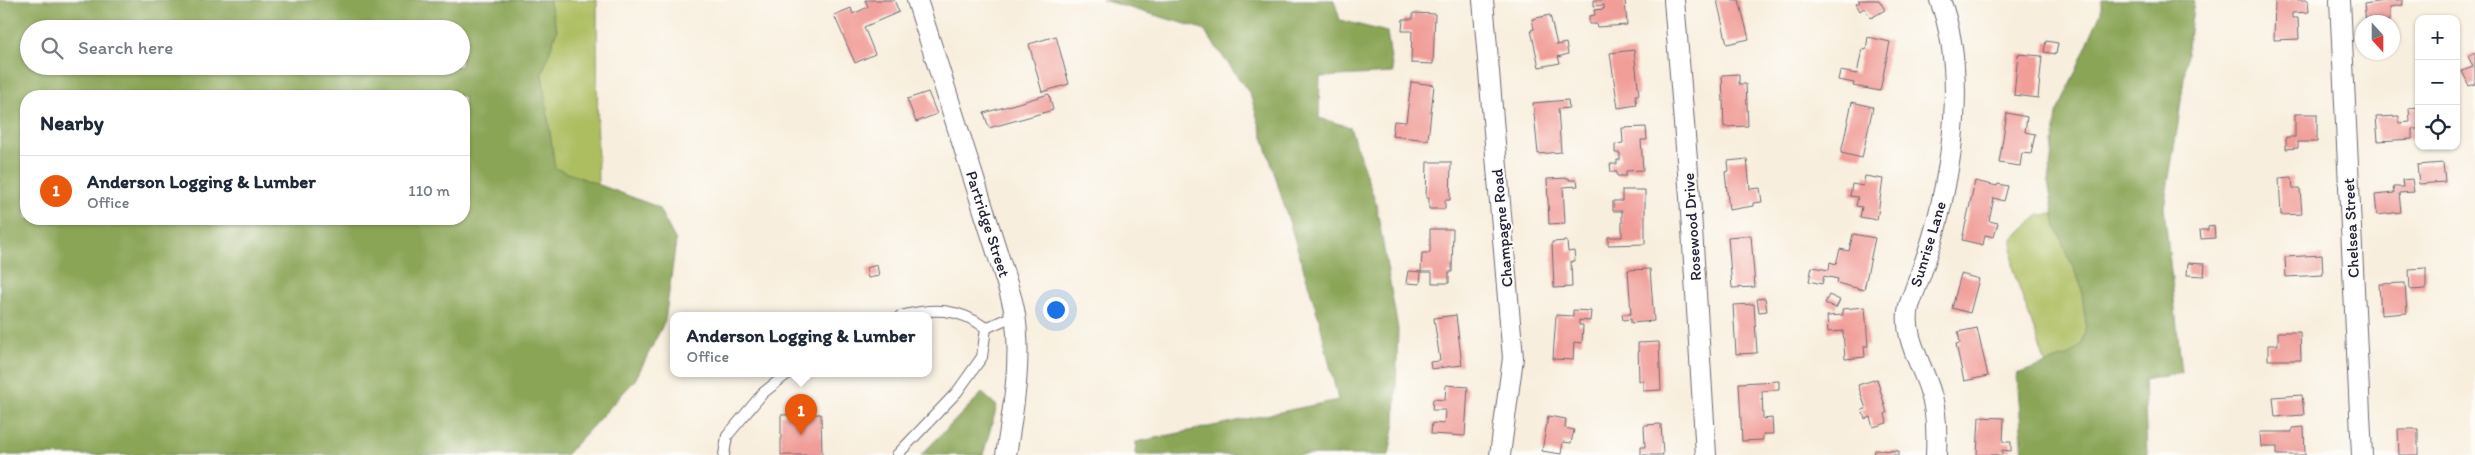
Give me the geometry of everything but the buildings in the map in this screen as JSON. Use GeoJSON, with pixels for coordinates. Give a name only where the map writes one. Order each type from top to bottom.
{"type":"FeatureCollection","features":[{"type":"Feature","properties":{"kind":"street","name":"Partridge Street"},"geometry":{"type":"LineString","coordinates":[[917,0],[1004,274],[1015,315],[1017,353],[1014,398],[1006,455]]}},
{"type":"Feature","properties":{"kind":"street","name":"Champagne Road"},"geometry":{"type":"LineString","coordinates":[[1483,0],[1513,358],[1500,455]]}},
{"type":"Feature","properties":{"kind":"street","name":"Rosewood Drive"},"geometry":{"type":"LineString","coordinates":[[1674,0],[1690,197],[1706,455]]}},
{"type":"Feature","properties":{"kind":"street","name":"Sunrise Lane"},"geometry":{"type":"LineString","coordinates":[[1936,455],[1934,402],[1911,341],[1907,319],[1909,306],[1937,222],[1951,144],[1954,109],[1952,52],[1949,30],[1940,0]]}},
{"type":"Feature","properties":{"kind":"street","name":"Chelsea Street"},"geometry":{"type":"LineString","coordinates":[[2340,0],[2362,455]]}},
{"type":"Feature","properties":{"kind":"lane"},"geometry":{"type":"LineString","coordinates":[[916,312],[924,310],[951,311],[970,317],[986,328]]}},
{"type":"Feature","properties":{"kind":"lane"},"geometry":{"type":"LineString","coordinates":[[986,328],[1015,315]]}},
{"type":"Feature","properties":{"kind":"lane"},"geometry":{"type":"LineString","coordinates":[[896,455],[962,385],[982,358],[986,328]]}},
{"type":"Feature","properties":{"kind":"lane"},"geometry":{"type":"LineString","coordinates":[[724,455],[727,436],[763,393],[783,377]]}},
{"type":"Feature","properties":{"kind":"green space"},"geometry":{"type":"Polygon","coordinates":[[[0,0],[549,0],[557,30],[542,74],[555,168],[658,207],[676,241],[665,321],[635,380],[566,455],[0,455],[0,0]]]}},
{"type":"Feature","properties":{"kind":"green space"},"geometry":{"type":"Polygon","coordinates":[[[368,0],[597,0],[598,229],[470,102],[470,90],[464,90],[463,75],[470,75],[470,20],[432,20],[368,0]]]}},
{"type":"Feature","properties":{"kind":"green space"},"geometry":{"type":"Polygon","coordinates":[[[1102,0],[1334,0],[1340,20],[1387,32],[1393,73],[1320,77],[1319,118],[1350,127],[1376,204],[1398,329],[1395,422],[1389,455],[1135,455],[1136,442],[1338,400],[1319,319],[1250,94],[1203,29],[1102,0]]]}},
{"type":"Feature","properties":{"kind":"green space"},"geometry":{"type":"Polygon","coordinates":[[[2101,0],[2194,0],[2178,124],[2164,207],[2182,373],[2144,380],[2147,455],[2023,455],[2017,374],[2067,356],[2082,344],[2086,325],[2081,286],[2056,227],[2048,182],[2057,114],[2101,12],[2101,0]]]}},
{"type":"Feature","properties":{"kind":"green space"},"geometry":{"type":"Polygon","coordinates":[[[2064,213],[2105,333],[2052,392],[2046,364],[2013,270],[2012,239],[2039,215],[2064,213]]]}},
{"type":"Feature","properties":{"kind":"green space"},"geometry":{"type":"Polygon","coordinates":[[[982,393],[997,406],[983,455],[921,455],[982,393]]]}},
{"type":"Feature","properties":{"kind":"place","name":"Anderson Logging & Lumber"},"geometry":{"type":"Point","coordinates":[801,435]}}]}
